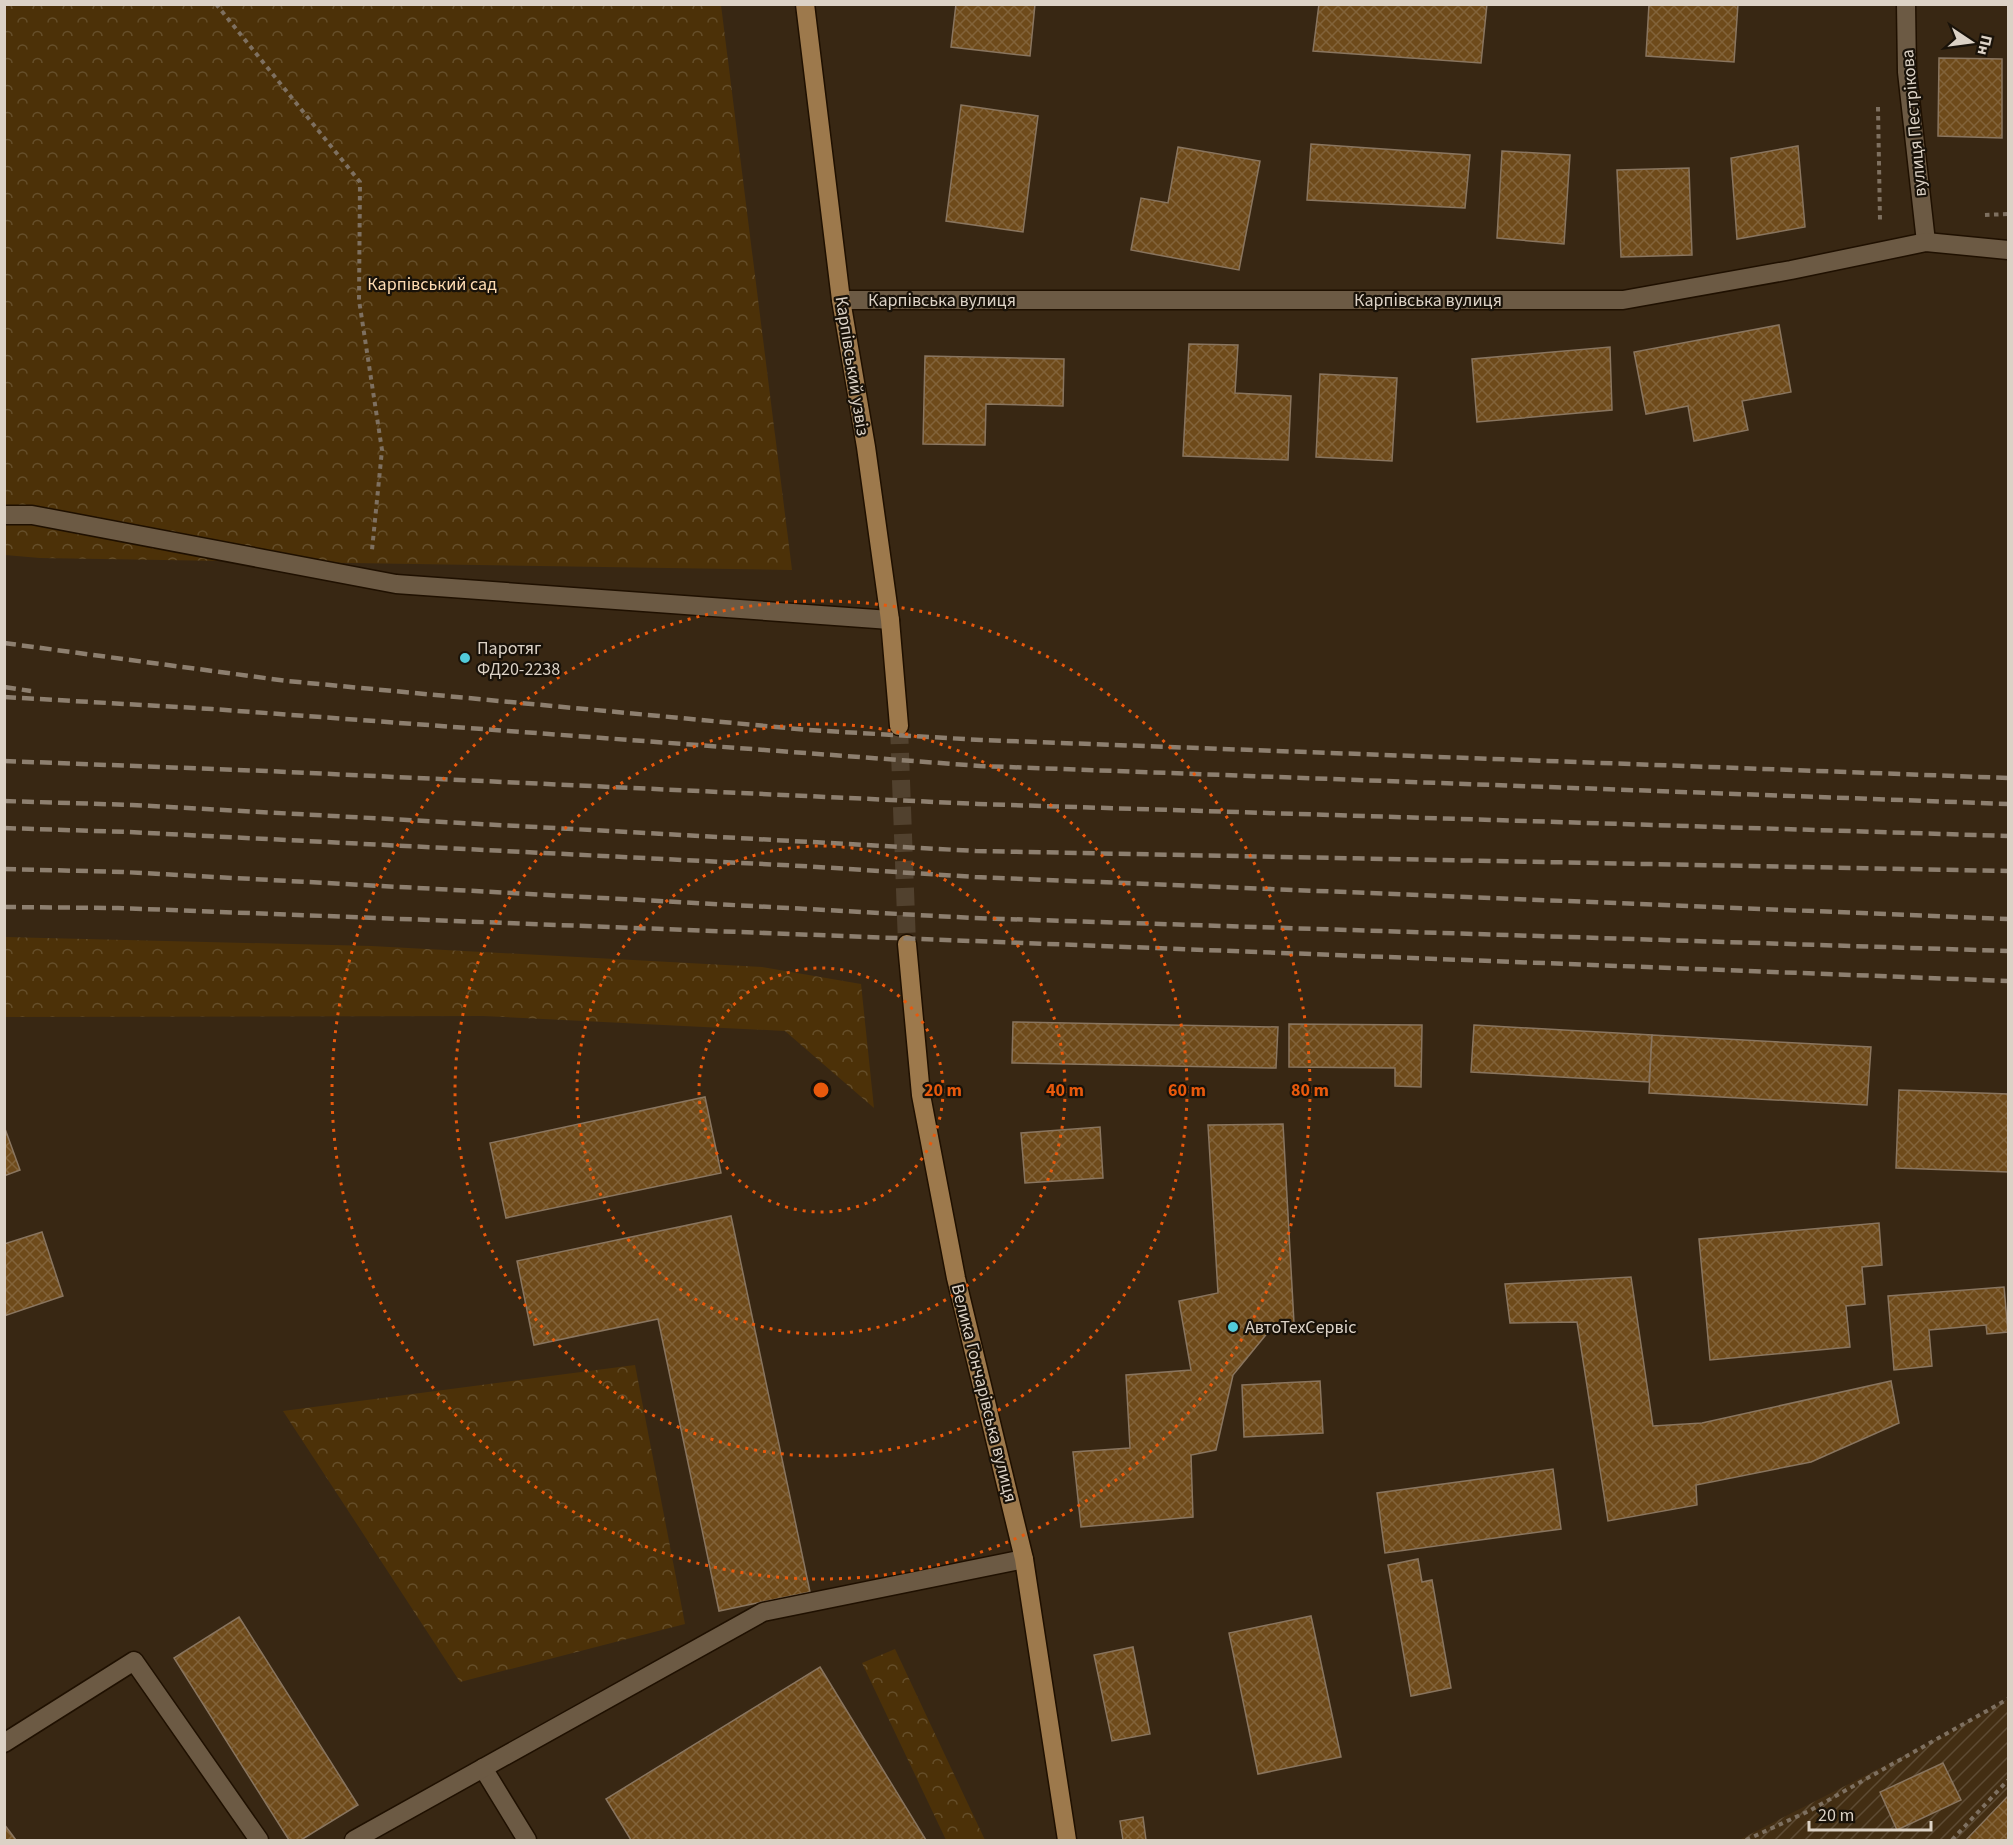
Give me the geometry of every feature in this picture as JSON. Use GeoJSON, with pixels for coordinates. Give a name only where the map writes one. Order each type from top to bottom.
{"type":"FeatureCollection","features":[{"type":"Feature","properties":{"kind":"main road","name":"Карпівський узвіз"},"geometry":{"type":"LineString","coordinates":[[805,4],[841,300],[864,437],[890,620],[899,726]]}},
{"type":"Feature","properties":{"kind":"main road","name":"Велика Гончарівська вулиця"},"geometry":{"type":"LineString","coordinates":[[907,945],[921,1095],[956,1278],[1024,1559],[1067,1840]]}},
{"type":"Feature","properties":{"kind":"street","name":"вулиця Пестрікова"},"geometry":{"type":"LineString","coordinates":[[1906,4],[1907,72],[1926,242]]}},
{"type":"Feature","properties":{"kind":"street","name":"Карпівська вулиця"},"geometry":{"type":"LineString","coordinates":[[841,300],[1623,300],[1791,270],[1926,242],[2008,250]]}},
{"type":"Feature","properties":{"kind":"street"},"geometry":{"type":"LineString","coordinates":[[4,515],[32,515],[396,584],[890,620]]}},
{"type":"Feature","properties":{"kind":"street"},"geometry":{"type":"LineString","coordinates":[[354,1840],[763,1612],[1024,1559]]}},
{"type":"Feature","properties":{"kind":"street"},"geometry":{"type":"LineString","coordinates":[[4,1743],[134,1661],[259,1840]]}},
{"type":"Feature","properties":{"kind":"street"},"geometry":{"type":"LineString","coordinates":[[483,1768],[527,1840]]}},
{"type":"Feature","properties":{"kind":"path"},"geometry":{"type":"LineString","coordinates":[[216,4],[360,182],[359,300],[382,450],[369,579]]}},
{"type":"Feature","properties":{"kind":"path"},"geometry":{"type":"LineString","coordinates":[[1877,97],[1881,251]]}},
{"type":"Feature","properties":{"kind":"path"},"geometry":{"type":"LineString","coordinates":[[1746,1840],[1809,1811],[2008,1699]]}},
{"type":"Feature","properties":{"kind":"path"},"geometry":{"type":"LineString","coordinates":[[1952,1840],[2008,1780]]}},
{"type":"Feature","properties":{"kind":"shaded area"},"geometry":{"type":"Polygon","coordinates":[[[2008,1699],[2008,1840],[1739,1840],[1943,1736],[2008,1699]]]}},
{"type":"Feature","properties":{"kind":"green space","name":"Карпівський сад"},"geometry":{"type":"Polygon","coordinates":[[[4,5],[721,5],[792,570],[40,558],[5,555],[4,5]]]}},
{"type":"Feature","properties":{"kind":"green space"},"geometry":{"type":"Polygon","coordinates":[[[5,937],[371,946],[762,967],[861,984],[874,1108],[785,1031],[483,1016],[5,1017],[5,937]]]}},
{"type":"Feature","properties":{"kind":"green space"},"geometry":{"type":"Polygon","coordinates":[[[635,1365],[685,1624],[460,1682],[283,1411],[635,1365]]]}},
{"type":"Feature","properties":{"kind":"green space"},"geometry":{"type":"Polygon","coordinates":[[[895,1649],[985,1840],[946,1840],[862,1663],[895,1649]]]}},
{"type":"Feature","properties":{"kind":"building"},"geometry":{"type":"Polygon","coordinates":[[[956,4],[1035,4],[1030,56],[951,47],[956,4]]]}},
{"type":"Feature","properties":{"kind":"building"},"geometry":{"type":"Polygon","coordinates":[[[1319,4],[1487,4],[1481,63],[1313,51],[1319,4]]]}},
{"type":"Feature","properties":{"kind":"building"},"geometry":{"type":"Polygon","coordinates":[[[1649,4],[1738,4],[1734,62],[1646,56],[1649,4]]]}},
{"type":"Feature","properties":{"kind":"building"},"geometry":{"type":"Polygon","coordinates":[[[1939,58],[2002,59],[2002,138],[1938,136],[1939,58]]]}},
{"type":"Feature","properties":{"kind":"building"},"geometry":{"type":"Polygon","coordinates":[[[961,105],[1038,116],[1023,232],[946,221],[961,105]]]}},
{"type":"Feature","properties":{"kind":"building"},"geometry":{"type":"Polygon","coordinates":[[[1311,144],[1470,155],[1465,208],[1307,200],[1311,144]]]}},
{"type":"Feature","properties":{"kind":"building"},"geometry":{"type":"Polygon","coordinates":[[[1798,146],[1805,227],[1737,239],[1731,158],[1798,146]]]}},
{"type":"Feature","properties":{"kind":"building"},"geometry":{"type":"Polygon","coordinates":[[[1178,147],[1260,161],[1239,270],[1131,250],[1141,198],[1168,203],[1178,147]]]}},
{"type":"Feature","properties":{"kind":"building"},"geometry":{"type":"Polygon","coordinates":[[[1502,151],[1570,155],[1564,244],[1497,238],[1502,151]]]}},
{"type":"Feature","properties":{"kind":"building"},"geometry":{"type":"Polygon","coordinates":[[[1689,168],[1692,255],[1621,257],[1617,170],[1689,168]]]}},
{"type":"Feature","properties":{"kind":"building"},"geometry":{"type":"Polygon","coordinates":[[[1779,325],[1791,392],[1742,401],[1748,430],[1694,441],[1688,406],[1646,414],[1634,352],[1779,325]]]}},
{"type":"Feature","properties":{"kind":"building"},"geometry":{"type":"Polygon","coordinates":[[[1189,344],[1238,345],[1235,393],[1291,396],[1288,460],[1183,456],[1189,344]]]}},
{"type":"Feature","properties":{"kind":"building"},"geometry":{"type":"Polygon","coordinates":[[[1610,347],[1612,410],[1477,422],[1472,359],[1610,347]]]}},
{"type":"Feature","properties":{"kind":"building"},"geometry":{"type":"Polygon","coordinates":[[[925,356],[1064,359],[1063,406],[986,404],[985,445],[923,444],[925,356]]]}},
{"type":"Feature","properties":{"kind":"building"},"geometry":{"type":"Polygon","coordinates":[[[1320,374],[1397,378],[1392,461],[1316,457],[1320,374]]]}},
{"type":"Feature","properties":{"kind":"building"},"geometry":{"type":"Polygon","coordinates":[[[1013,1022],[1278,1027],[1276,1068],[1012,1063],[1013,1022]]]}},
{"type":"Feature","properties":{"kind":"building"},"geometry":{"type":"Polygon","coordinates":[[[1289,1024],[1422,1025],[1421,1087],[1395,1086],[1395,1068],[1289,1067],[1289,1024]]]}},
{"type":"Feature","properties":{"kind":"building"},"geometry":{"type":"Polygon","coordinates":[[[1474,1025],[1652,1035],[1649,1082],[1471,1072],[1474,1025]]]}},
{"type":"Feature","properties":{"kind":"building"},"geometry":{"type":"Polygon","coordinates":[[[1652,1035],[1871,1047],[1867,1105],[1649,1093],[1652,1035]]]}},
{"type":"Feature","properties":{"kind":"building"},"geometry":{"type":"Polygon","coordinates":[[[1899,1090],[2008,1094],[2008,1172],[1896,1168],[1899,1090]]]}},
{"type":"Feature","properties":{"kind":"building"},"geometry":{"type":"Polygon","coordinates":[[[705,1097],[721,1173],[506,1218],[490,1143],[705,1097]]]}},
{"type":"Feature","properties":{"kind":"building","name":"АвтоТехСервіс"},"geometry":{"type":"Polygon","coordinates":[[[1283,1124],[1294,1323],[1269,1331],[1233,1375],[1216,1450],[1191,1455],[1193,1517],[1081,1527],[1073,1452],[1130,1448],[1126,1375],[1191,1370],[1179,1301],[1218,1293],[1208,1125],[1283,1124]]]}},
{"type":"Feature","properties":{"kind":"building"},"geometry":{"type":"Polygon","coordinates":[[[4,1126],[20,1170],[4,1176],[4,1126]]]}},
{"type":"Feature","properties":{"kind":"building"},"geometry":{"type":"Polygon","coordinates":[[[1100,1127],[1103,1178],[1025,1183],[1021,1133],[1100,1127]]]}},
{"type":"Feature","properties":{"kind":"building"},"geometry":{"type":"Polygon","coordinates":[[[731,1216],[810,1592],[719,1611],[658,1319],[534,1345],[517,1261],[731,1216]]]}},
{"type":"Feature","properties":{"kind":"building"},"geometry":{"type":"Polygon","coordinates":[[[1879,1223],[1882,1265],[1862,1267],[1865,1304],[1846,1306],[1850,1347],[1710,1360],[1699,1239],[1879,1223]]]}},
{"type":"Feature","properties":{"kind":"building"},"geometry":{"type":"Polygon","coordinates":[[[42,1232],[63,1296],[4,1316],[4,1244],[42,1232]]]}},
{"type":"Feature","properties":{"kind":"building"},"geometry":{"type":"Polygon","coordinates":[[[1631,1277],[1653,1426],[1702,1423],[1891,1381],[1899,1423],[1811,1462],[1696,1485],[1697,1505],[1608,1521],[1577,1322],[1510,1323],[1505,1284],[1631,1277]]]}},
{"type":"Feature","properties":{"kind":"building"},"geometry":{"type":"Polygon","coordinates":[[[2004,1287],[2008,1332],[1987,1334],[1986,1325],[1929,1330],[1932,1366],[1894,1370],[1888,1296],[2004,1287]]]}},
{"type":"Feature","properties":{"kind":"building"},"geometry":{"type":"Polygon","coordinates":[[[1320,1381],[1323,1433],[1244,1437],[1242,1385],[1320,1381]]]}},
{"type":"Feature","properties":{"kind":"building"},"geometry":{"type":"Polygon","coordinates":[[[1553,1469],[1561,1529],[1385,1553],[1377,1493],[1553,1469]]]}},
{"type":"Feature","properties":{"kind":"building"},"geometry":{"type":"Polygon","coordinates":[[[1418,1559],[1422,1582],[1432,1580],[1451,1688],[1411,1696],[1388,1565],[1418,1559]]]}},
{"type":"Feature","properties":{"kind":"building"},"geometry":{"type":"Polygon","coordinates":[[[1311,1616],[1341,1757],[1258,1774],[1229,1633],[1311,1616]]]}},
{"type":"Feature","properties":{"kind":"building"},"geometry":{"type":"Polygon","coordinates":[[[239,1617],[358,1805],[301,1840],[289,1840],[174,1658],[239,1617]]]}},
{"type":"Feature","properties":{"kind":"building"},"geometry":{"type":"Polygon","coordinates":[[[1133,1647],[1150,1734],[1112,1741],[1094,1655],[1133,1647]]]}},
{"type":"Feature","properties":{"kind":"building"},"geometry":{"type":"Polygon","coordinates":[[[820,1667],[926,1840],[631,1840],[606,1799],[820,1667]]]}},
{"type":"Feature","properties":{"kind":"building"},"geometry":{"type":"Polygon","coordinates":[[[1943,1763],[1961,1800],[1897,1830],[1880,1792],[1943,1763]]]}},
{"type":"Feature","properties":{"kind":"building"},"geometry":{"type":"Polygon","coordinates":[[[2008,1796],[2008,1840],[1966,1840],[2008,1796]]]}},
{"type":"Feature","properties":{"kind":"building"},"geometry":{"type":"Polygon","coordinates":[[[1143,1817],[1146,1840],[1123,1840],[1120,1821],[1143,1817]]]}},
{"type":"Feature","properties":{"kind":"building"},"geometry":{"type":"Polygon","coordinates":[[[4,1824],[16,1840],[4,1840],[4,1824]]]}},
{"type":"Feature","properties":{"kind":"tunnel"},"geometry":{"type":"LineString","coordinates":[[899,726],[907,944]]}},
{"type":"Feature","properties":{"kind":"railway"},"geometry":{"type":"LineString","coordinates":[[4,643],[287,681],[808,730],[981,740],[2008,778]]}},
{"type":"Feature","properties":{"kind":"railway"},"geometry":{"type":"LineString","coordinates":[[4,687],[31,691]]}},
{"type":"Feature","properties":{"kind":"railway"},"geometry":{"type":"LineString","coordinates":[[4,697],[212,709],[980,766],[2008,804]]}},
{"type":"Feature","properties":{"kind":"railway"},"geometry":{"type":"LineString","coordinates":[[4,761],[978,804],[2008,836]]}},
{"type":"Feature","properties":{"kind":"railway"},"geometry":{"type":"LineString","coordinates":[[4,801],[132,805],[976,851],[2008,871]]}},
{"type":"Feature","properties":{"kind":"railway"},"geometry":{"type":"LineString","coordinates":[[4,828],[128,832],[802,866],[975,877],[2008,919]]}},
{"type":"Feature","properties":{"kind":"railway"},"geometry":{"type":"LineString","coordinates":[[4,869],[123,872],[973,918],[2008,951]]}},
{"type":"Feature","properties":{"kind":"railway"},"geometry":{"type":"LineString","coordinates":[[4,907],[118,908],[2008,981]]}},
{"type":"Feature","properties":{"kind":"place","name":"Паротяг ФД20-2238"},"geometry":{"type":"Point","coordinates":[465,658]}},
{"type":"Feature","properties":{"kind":"place","name":"АвтоТехСервіс"},"geometry":{"type":"Point","coordinates":[1233,1327]}}]}
